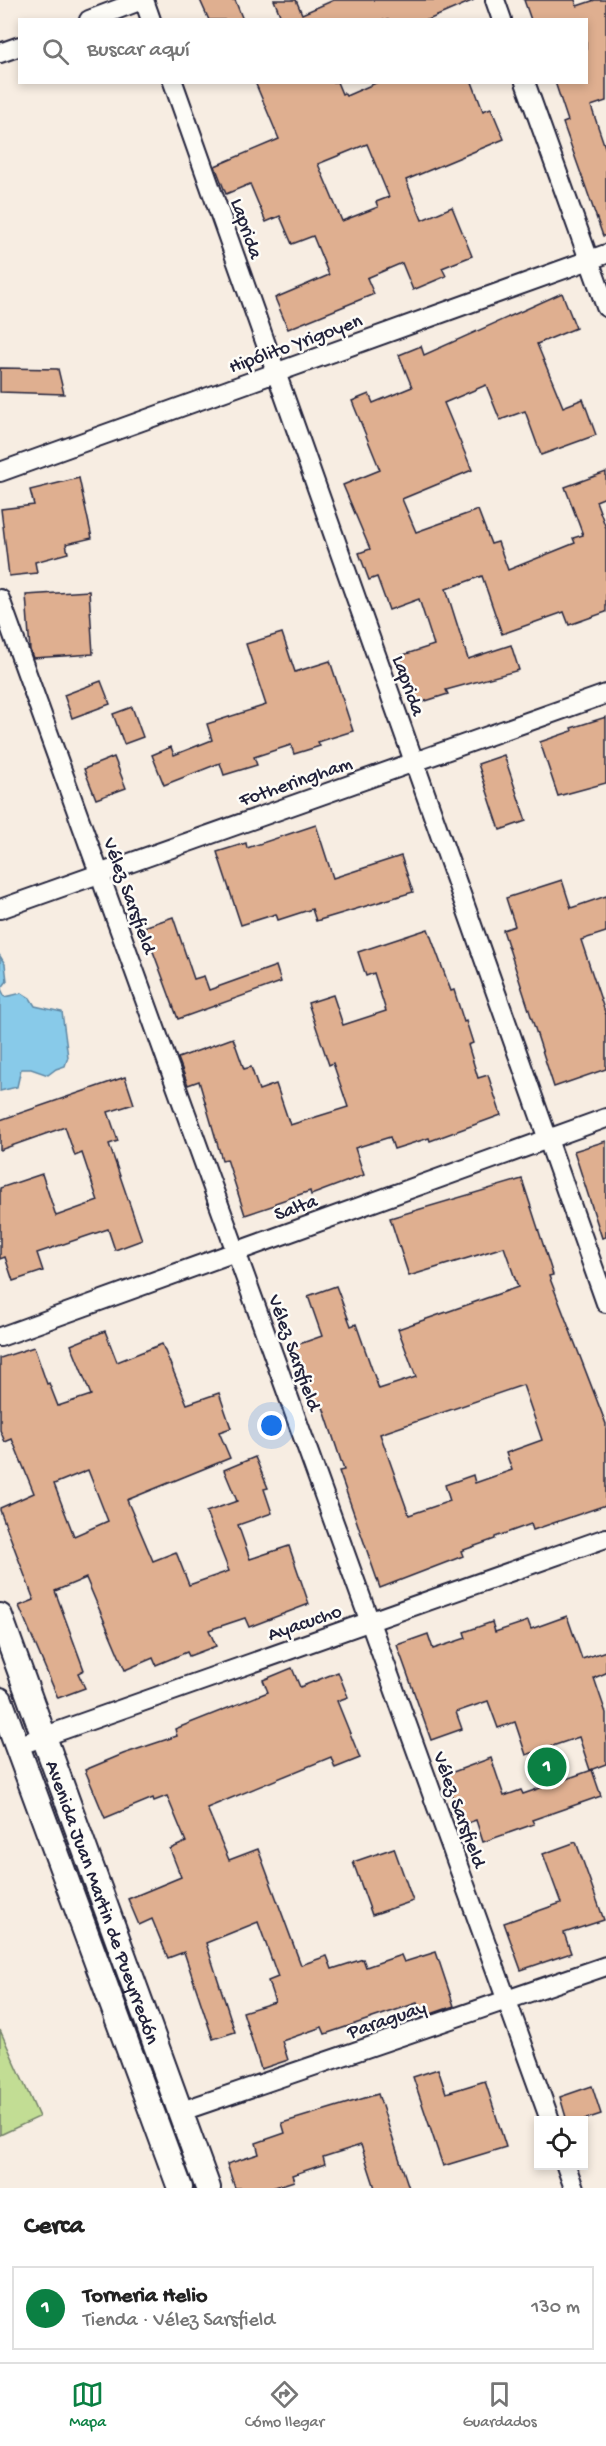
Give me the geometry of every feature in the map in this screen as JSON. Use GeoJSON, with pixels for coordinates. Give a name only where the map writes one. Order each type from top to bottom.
{"type":"FeatureCollection","features":[{"type":"Feature","properties":{"kind":"main road","name":"Avenida Juan Martin de Pueyrredón"},"geometry":{"type":"LineString","coordinates":[[0,1616],[42,1737],[208,2188]]}},
{"type":"Feature","properties":{"kind":"main road","name":"Avenida Juan Martin de Pueyrredón"},"geometry":{"type":"LineString","coordinates":[[0,1700],[180,2188]]}},
{"type":"Feature","properties":{"kind":"street"},"geometry":{"type":"LineString","coordinates":[[94,18],[143,0],[150,18]]}},
{"type":"Feature","properties":{"kind":"street"},"geometry":{"type":"LineString","coordinates":[[495,0],[501,18]]}},
{"type":"Feature","properties":{"kind":"street"},"geometry":{"type":"LineString","coordinates":[[0,53],[18,47]]}},
{"type":"Feature","properties":{"kind":"street","name":"Laprida"},"geometry":{"type":"LineString","coordinates":[[174,84],[606,1303]]}},
{"type":"Feature","properties":{"kind":"street"},"geometry":{"type":"LineString","coordinates":[[526,84],[606,307]]}},
{"type":"Feature","properties":{"kind":"street","name":"Hipólito Yrigoyen"},"geometry":{"type":"LineString","coordinates":[[0,472],[606,254]]}},
{"type":"Feature","properties":{"kind":"street","name":"Vélez Sarsfield"},"geometry":{"type":"LineString","coordinates":[[0,599],[548,2116]]}},
{"type":"Feature","properties":{"kind":"street","name":"Fotheringham"},"geometry":{"type":"LineString","coordinates":[[0,909],[606,694]]}},
{"type":"Feature","properties":{"kind":"street","name":"Salta"},"geometry":{"type":"LineString","coordinates":[[0,1337],[606,1118]]}},
{"type":"Feature","properties":{"kind":"street","name":"Ayacucho"},"geometry":{"type":"LineString","coordinates":[[17,1746],[606,1538]]}},
{"type":"Feature","properties":{"kind":"street","name":"Paraguay"},"geometry":{"type":"LineString","coordinates":[[179,2112],[606,1966]]}},
{"type":"Feature","properties":{"kind":"street"},"geometry":{"type":"LineString","coordinates":[[567,2170],[574,2188]]}},
{"type":"Feature","properties":{"kind":"green space"},"geometry":{"type":"Polygon","coordinates":[[[0,2030],[39,2117],[0,2135],[0,2030]]]}},
{"type":"Feature","properties":{"kind":"water"},"geometry":{"type":"Polygon","coordinates":[[[0,956],[5,964],[7,981],[1,989],[5,997],[22,993],[30,998],[35,1006],[62,1012],[68,1057],[65,1066],[48,1075],[31,1069],[21,1069],[17,1087],[0,1091],[0,956]]]}},
{"type":"Feature","properties":{"kind":"building"},"geometry":{"type":"Polygon","coordinates":[[[200,0],[235,0],[242,18],[208,18],[200,0]]]}},
{"type":"Feature","properties":{"kind":"building"},"geometry":{"type":"Polygon","coordinates":[[[274,0],[296,0],[302,14],[334,0],[474,0],[433,18],[281,18],[274,0]]]}},
{"type":"Feature","properties":{"kind":"building"},"geometry":{"type":"Polygon","coordinates":[[[524,0],[575,0],[577,6],[595,0],[606,0],[606,101],[591,106],[606,150],[606,236],[603,236],[563,123],[568,121],[556,84],[588,84],[588,18],[530,18],[524,0]]]}},
{"type":"Feature","properties":{"kind":"building"},"geometry":{"type":"Polygon","coordinates":[[[256,84],[338,84],[342,94],[346,96],[373,84],[473,84],[483,111],[491,108],[504,139],[406,180],[422,220],[452,207],[472,256],[442,268],[446,276],[413,290],[402,263],[367,278],[374,294],[288,329],[275,298],[329,275],[313,236],[292,244],[280,216],[266,222],[250,184],[226,194],[215,166],[279,139],[256,84]],[[367,144],[318,164],[342,221],[378,207],[376,202],[389,197],[367,144]]]}},
{"type":"Feature","properties":{"kind":"building"},"geometry":{"type":"Polygon","coordinates":[[[562,293],[576,328],[537,344],[563,407],[583,399],[596,435],[541,455],[525,411],[500,420],[486,385],[444,403],[472,470],[402,499],[416,532],[478,510],[491,544],[498,542],[508,570],[575,543],[573,538],[583,535],[565,487],[606,472],[606,497],[596,501],[606,528],[606,612],[569,625],[564,612],[502,634],[482,576],[446,589],[468,659],[511,645],[519,670],[446,690],[448,694],[416,704],[400,656],[434,645],[419,599],[389,610],[377,577],[369,580],[359,553],[370,549],[343,485],[380,470],[352,401],[369,394],[373,403],[412,387],[399,355],[421,346],[424,355],[562,293]]]}},
{"type":"Feature","properties":{"kind":"building"},"geometry":{"type":"Polygon","coordinates":[[[0,368],[58,369],[64,394],[0,392],[0,368]]]}},
{"type":"Feature","properties":{"kind":"building"},"geometry":{"type":"Polygon","coordinates":[[[79,478],[92,538],[66,544],[68,553],[35,562],[37,573],[9,576],[1,509],[34,505],[30,490],[79,478]]]}},
{"type":"Feature","properties":{"kind":"building"},"geometry":{"type":"Polygon","coordinates":[[[89,591],[93,654],[33,658],[30,650],[26,595],[89,591]]]}},
{"type":"Feature","properties":{"kind":"building"},"geometry":{"type":"Polygon","coordinates":[[[282,633],[295,672],[330,661],[353,731],[318,742],[320,746],[294,754],[291,745],[254,757],[257,765],[224,775],[220,763],[164,785],[152,755],[171,747],[174,755],[212,740],[207,724],[266,705],[246,644],[282,633]]]}},
{"type":"Feature","properties":{"kind":"building"},"geometry":{"type":"Polygon","coordinates":[[[101,681],[110,704],[72,718],[64,695],[101,681]]]}},
{"type":"Feature","properties":{"kind":"building"},"geometry":{"type":"Polygon","coordinates":[[[132,707],[143,737],[124,744],[113,714],[132,707]]]}},
{"type":"Feature","properties":{"kind":"building"},"geometry":{"type":"Polygon","coordinates":[[[606,717],[606,783],[558,796],[540,742],[572,731],[571,728],[606,717]]]}},
{"type":"Feature","properties":{"kind":"building"},"geometry":{"type":"Polygon","coordinates":[[[504,755],[526,821],[500,830],[478,764],[504,755]]]}},
{"type":"Feature","properties":{"kind":"building"},"geometry":{"type":"Polygon","coordinates":[[[114,757],[126,788],[96,799],[84,769],[114,757]]]}},
{"type":"Feature","properties":{"kind":"building"},"geometry":{"type":"Polygon","coordinates":[[[316,825],[333,878],[401,856],[413,892],[316,921],[312,909],[278,920],[276,914],[241,925],[217,852],[246,843],[247,848],[316,825]]]}},
{"type":"Feature","properties":{"kind":"building"},"geometry":{"type":"Polygon","coordinates":[[[562,880],[571,908],[606,896],[606,932],[581,940],[606,1015],[606,1069],[554,1087],[503,930],[515,926],[506,898],[562,880]]]}},
{"type":"Feature","properties":{"kind":"building"},"geometry":{"type":"Polygon","coordinates":[[[173,917],[194,979],[204,976],[209,990],[276,966],[281,982],[178,1019],[144,927],[173,917]]]}},
{"type":"Feature","properties":{"kind":"building"},"geometry":{"type":"Polygon","coordinates":[[[428,929],[451,991],[454,990],[464,1022],[466,1021],[473,1043],[468,1045],[478,1078],[488,1075],[501,1115],[430,1141],[429,1138],[394,1149],[390,1137],[355,1148],[364,1175],[311,1195],[310,1191],[245,1215],[227,1159],[222,1160],[199,1081],[188,1085],[178,1058],[233,1038],[244,1069],[251,1067],[259,1090],[276,1084],[290,1125],[348,1107],[333,1063],[329,1065],[308,1003],[333,995],[343,1025],[386,1011],[374,973],[366,976],[358,952],[428,929]]]}},
{"type":"Feature","properties":{"kind":"building"},"geometry":{"type":"Polygon","coordinates":[[[125,1077],[134,1104],[108,1112],[118,1141],[109,1144],[142,1240],[115,1250],[108,1229],[37,1253],[43,1271],[13,1281],[5,1257],[0,1259],[0,1188],[42,1174],[56,1216],[98,1201],[82,1153],[75,1156],[65,1127],[0,1150],[0,1120],[125,1077]]]}},
{"type":"Feature","properties":{"kind":"building"},"geometry":{"type":"Polygon","coordinates":[[[606,1141],[606,1237],[602,1238],[574,1151],[606,1141]]]}},
{"type":"Feature","properties":{"kind":"building"},"geometry":{"type":"Polygon","coordinates":[[[522,1179],[553,1275],[549,1276],[606,1424],[606,1505],[533,1530],[531,1524],[495,1537],[495,1539],[461,1551],[463,1556],[380,1588],[339,1471],[344,1470],[321,1401],[311,1405],[291,1347],[322,1336],[308,1296],[336,1286],[351,1326],[356,1324],[379,1389],[416,1377],[398,1329],[518,1287],[504,1247],[409,1276],[390,1218],[522,1179]],[[523,1385],[380,1434],[409,1515],[450,1501],[445,1485],[473,1475],[475,1483],[512,1470],[506,1453],[542,1440],[523,1385]]]}},
{"type":"Feature","properties":{"kind":"building"},"geometry":{"type":"Polygon","coordinates":[[[105,1331],[117,1362],[162,1344],[187,1404],[219,1393],[231,1428],[219,1432],[230,1458],[127,1500],[153,1561],[176,1552],[189,1585],[229,1571],[206,1512],[237,1501],[224,1470],[255,1457],[268,1488],[264,1489],[272,1513],[238,1525],[250,1559],[289,1546],[309,1604],[249,1627],[245,1618],[209,1630],[216,1646],[189,1656],[187,1652],[156,1665],[153,1658],[125,1670],[86,1578],[55,1591],[84,1670],[78,1673],[85,1688],[58,1698],[19,1606],[34,1600],[0,1510],[34,1493],[12,1439],[5,1442],[0,1430],[0,1358],[34,1347],[47,1384],[49,1383],[58,1406],[91,1395],[71,1345],[105,1331]],[[88,1470],[54,1484],[74,1536],[108,1521],[88,1470]]]}},
{"type":"Feature","properties":{"kind":"building"},"geometry":{"type":"Polygon","coordinates":[[[567,1616],[582,1659],[606,1651],[606,1673],[594,1678],[606,1713],[606,1764],[590,1770],[579,1737],[526,1755],[515,1722],[498,1728],[488,1701],[456,1712],[462,1729],[431,1740],[397,1645],[428,1634],[433,1649],[466,1638],[464,1632],[492,1622],[495,1632],[528,1621],[531,1629],[567,1616]]]}},
{"type":"Feature","properties":{"kind":"building"},"geometry":{"type":"Polygon","coordinates":[[[292,1668],[300,1687],[338,1672],[348,1697],[337,1701],[360,1758],[335,1768],[331,1757],[207,1808],[229,1860],[258,1849],[301,1965],[327,1956],[332,1969],[363,1959],[366,1967],[401,1955],[404,1962],[436,1952],[454,2006],[422,2017],[417,2003],[325,2034],[322,2027],[282,2041],[288,2060],[261,2069],[243,2012],[275,2002],[268,1981],[278,1977],[258,1922],[206,1943],[235,2032],[213,2039],[184,1952],[168,1958],[152,1919],[139,1925],[128,1899],[181,1877],[170,1849],[186,1842],[167,1796],[154,1801],[153,1798],[105,1818],[85,1770],[123,1754],[177,1736],[175,1729],[268,1692],[263,1680],[292,1668]]]}},
{"type":"Feature","properties":{"kind":"building"},"geometry":{"type":"Polygon","coordinates":[[[491,1758],[504,1796],[521,1790],[523,1794],[592,1770],[601,1796],[532,1820],[534,1824],[483,1842],[476,1820],[462,1825],[445,1775],[491,1758]]]}},
{"type":"Feature","properties":{"kind":"building"},"geometry":{"type":"Polygon","coordinates":[[[576,1842],[604,1920],[564,1933],[571,1953],[521,1970],[504,1923],[561,1903],[543,1854],[576,1842]]]}},
{"type":"Feature","properties":{"kind":"building"},"geometry":{"type":"Polygon","coordinates":[[[394,1848],[413,1901],[372,1915],[353,1862],[394,1848]]]}},
{"type":"Feature","properties":{"kind":"building"},"geometry":{"type":"Polygon","coordinates":[[[438,2069],[446,2093],[485,2081],[506,2147],[443,2166],[413,2077],[438,2069]]]}},
{"type":"Feature","properties":{"kind":"building"},"geometry":{"type":"Polygon","coordinates":[[[592,2086],[601,2114],[588,2118],[588,2116],[566,2116],[560,2097],[592,2086]]]}},
{"type":"Feature","properties":{"kind":"building"},"geometry":{"type":"Polygon","coordinates":[[[378,2094],[409,2188],[375,2188],[361,2145],[323,2157],[325,2164],[292,2175],[294,2181],[272,2188],[235,2188],[227,2164],[259,2154],[256,2143],[285,2133],[282,2123],[378,2094]]]}},
{"type":"Feature","properties":{"kind":"place","name":"Torneria Helio"},"geometry":{"type":"Point","coordinates":[547,1767]}}]}
